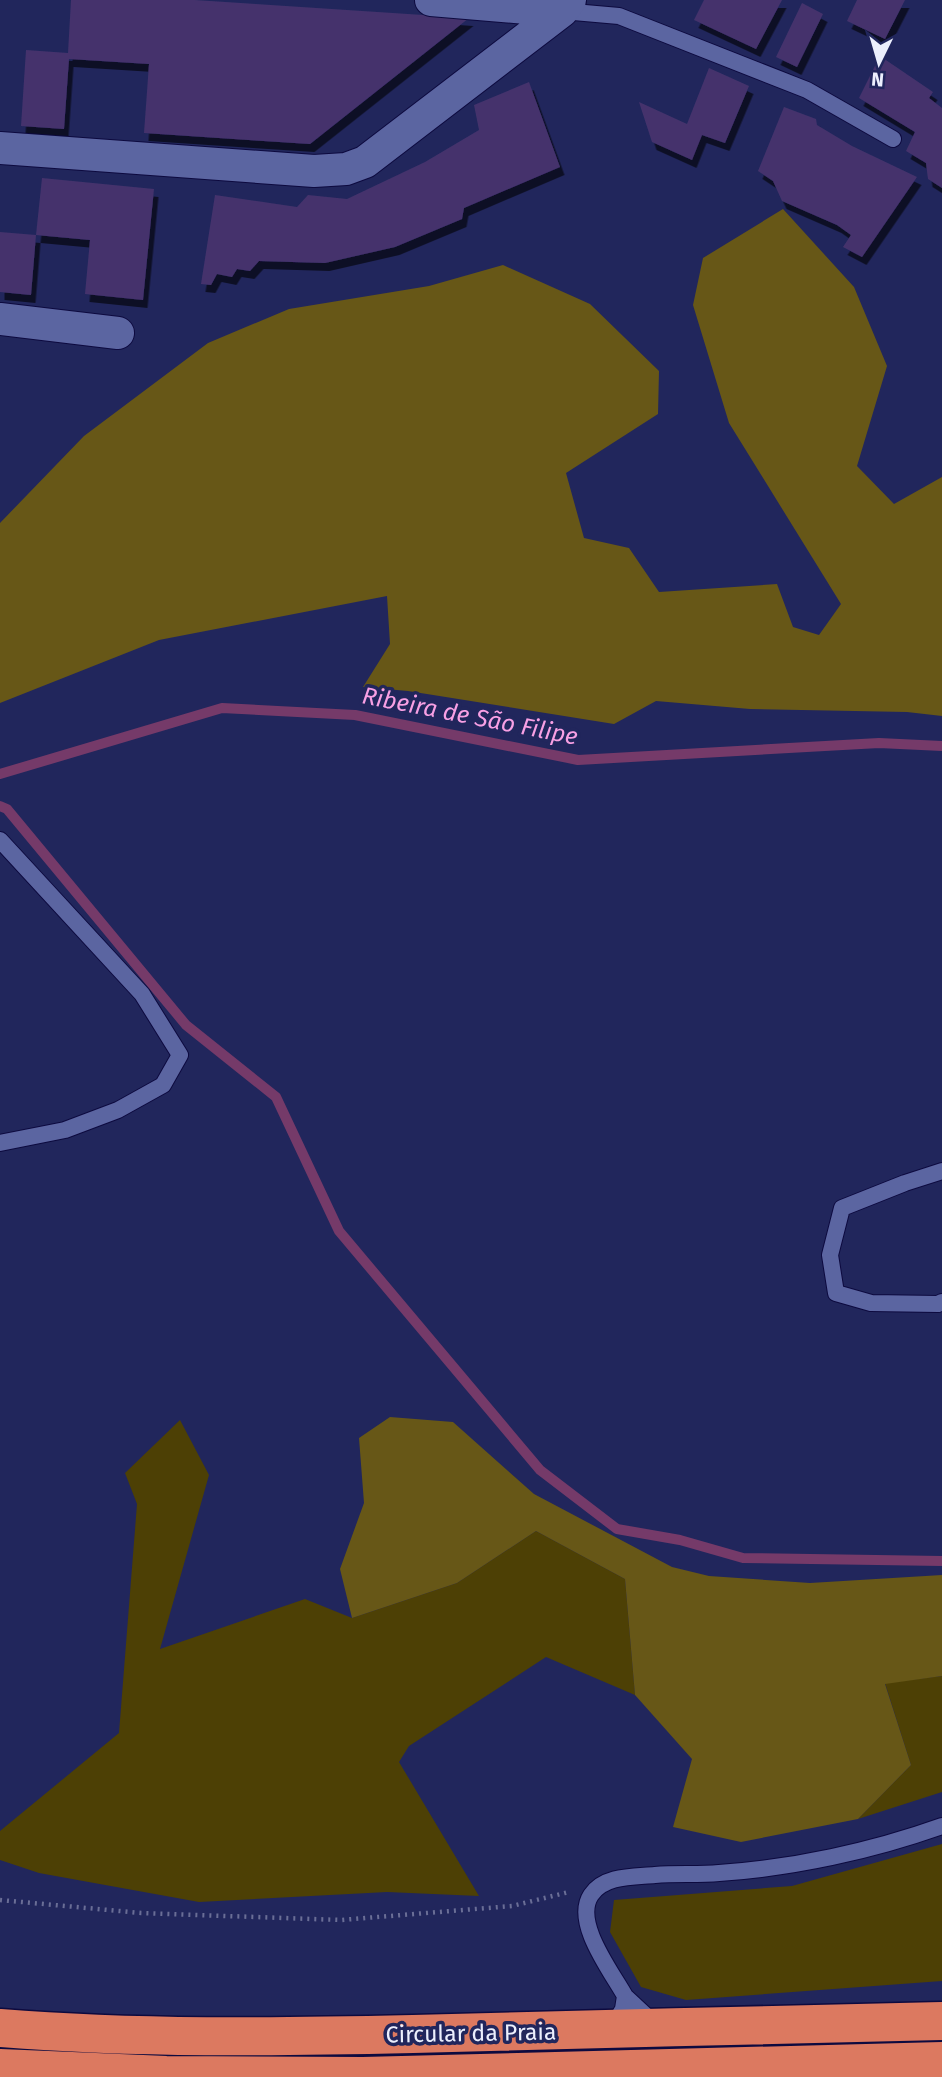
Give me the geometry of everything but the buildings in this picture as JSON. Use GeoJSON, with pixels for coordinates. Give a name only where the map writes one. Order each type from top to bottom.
{"type":"FeatureCollection","features":[{"type":"Feature","properties":{"kind":"highway","name":"Circular da Praia"},"geometry":{"type":"LineString","coordinates":[[0,2028],[82,2033],[350,2036],[618,2012],[658,2027],[942,2021]]}},
{"type":"Feature","properties":{"kind":"highway","name":"Circular da Praia"},"geometry":{"type":"LineString","coordinates":[[0,2068],[204,2076],[363,2076],[942,2061]]}},
{"type":"Feature","properties":{"kind":"street"},"geometry":{"type":"LineString","coordinates":[[431,0],[566,5]]}},
{"type":"Feature","properties":{"kind":"street"},"geometry":{"type":"LineString","coordinates":[[0,148],[314,171],[346,169],[365,162],[566,5]]}},
{"type":"Feature","properties":{"kind":"street"},"geometry":{"type":"LineString","coordinates":[[0,320],[118,333]]}},
{"type":"Feature","properties":{"kind":"lane"},"geometry":{"type":"LineString","coordinates":[[566,5],[619,16],[807,90],[893,139]]}},
{"type":"Feature","properties":{"kind":"lane"},"geometry":{"type":"LineString","coordinates":[[0,840],[142,994],[180,1055],[163,1085],[118,1110],[65,1130],[0,1143]]}},
{"type":"Feature","properties":{"kind":"lane"},"geometry":{"type":"LineString","coordinates":[[942,1171],[842,1208],[830,1255],[836,1293],[871,1303],[942,1302]]}},
{"type":"Feature","properties":{"kind":"lane"},"geometry":{"type":"LineString","coordinates":[[618,2012],[586,1920],[586,1906],[600,1885],[617,1879],[719,1873],[801,1863],[858,1851],[942,1826]]}},
{"type":"Feature","properties":{"kind":"path"},"geometry":{"type":"LineString","coordinates":[[0,1900],[141,1913],[341,1920],[512,1906],[600,1885]]}},
{"type":"Feature","properties":{"kind":"shaded area"},"geometry":{"type":"Polygon","coordinates":[[[783,209],[854,287],[887,366],[857,466],[894,504],[942,477],[942,716],[907,712],[750,709],[656,701],[614,724],[408,691],[363,687],[390,644],[387,596],[159,640],[0,703],[0,523],[84,436],[208,343],[289,309],[429,286],[503,265],[590,304],[659,371],[658,414],[566,473],[584,538],[629,548],[659,592],[777,584],[793,627],[819,635],[841,604],[729,423],[693,305],[703,258],[783,209]]]}},
{"type":"Feature","properties":{"kind":"shaded area"},"geometry":{"type":"Polygon","coordinates":[[[390,1417],[453,1422],[534,1494],[672,1567],[709,1576],[810,1583],[942,1575],[942,1676],[885,1684],[911,1765],[858,1819],[741,1842],[673,1827],[692,1759],[635,1695],[625,1579],[536,1531],[457,1583],[352,1618],[340,1569],[364,1503],[359,1438],[390,1417]]]}},
{"type":"Feature","properties":{"kind":"shaded area"},"geometry":{"type":"Polygon","coordinates":[[[180,1420],[209,1475],[160,1649],[305,1599],[352,1618],[457,1583],[536,1531],[625,1579],[635,1695],[546,1657],[409,1746],[399,1762],[479,1896],[387,1892],[199,1902],[39,1873],[0,1860],[0,1831],[119,1733],[137,1504],[125,1473],[180,1420]]]}},
{"type":"Feature","properties":{"kind":"shaded area"},"geometry":{"type":"Polygon","coordinates":[[[942,1676],[942,1792],[858,1819],[911,1765],[885,1683],[942,1676]]]}},
{"type":"Feature","properties":{"kind":"shaded area"},"geometry":{"type":"Polygon","coordinates":[[[942,1844],[942,1981],[686,2000],[641,1987],[610,1932],[614,1900],[792,1886],[942,1844]]]}},
{"type":"Feature","properties":{"kind":"waterway","name":"Ribeira de São Filipe"},"geometry":{"type":"LineString","coordinates":[[0,774],[222,708],[355,715],[578,760],[879,743],[942,746]]}},
{"type":"Feature","properties":{"kind":"waterway"},"geometry":{"type":"LineString","coordinates":[[0,806],[7,809],[186,1025],[276,1097],[339,1231],[540,1470],[617,1529],[680,1540],[743,1558],[942,1561]]}}]}
